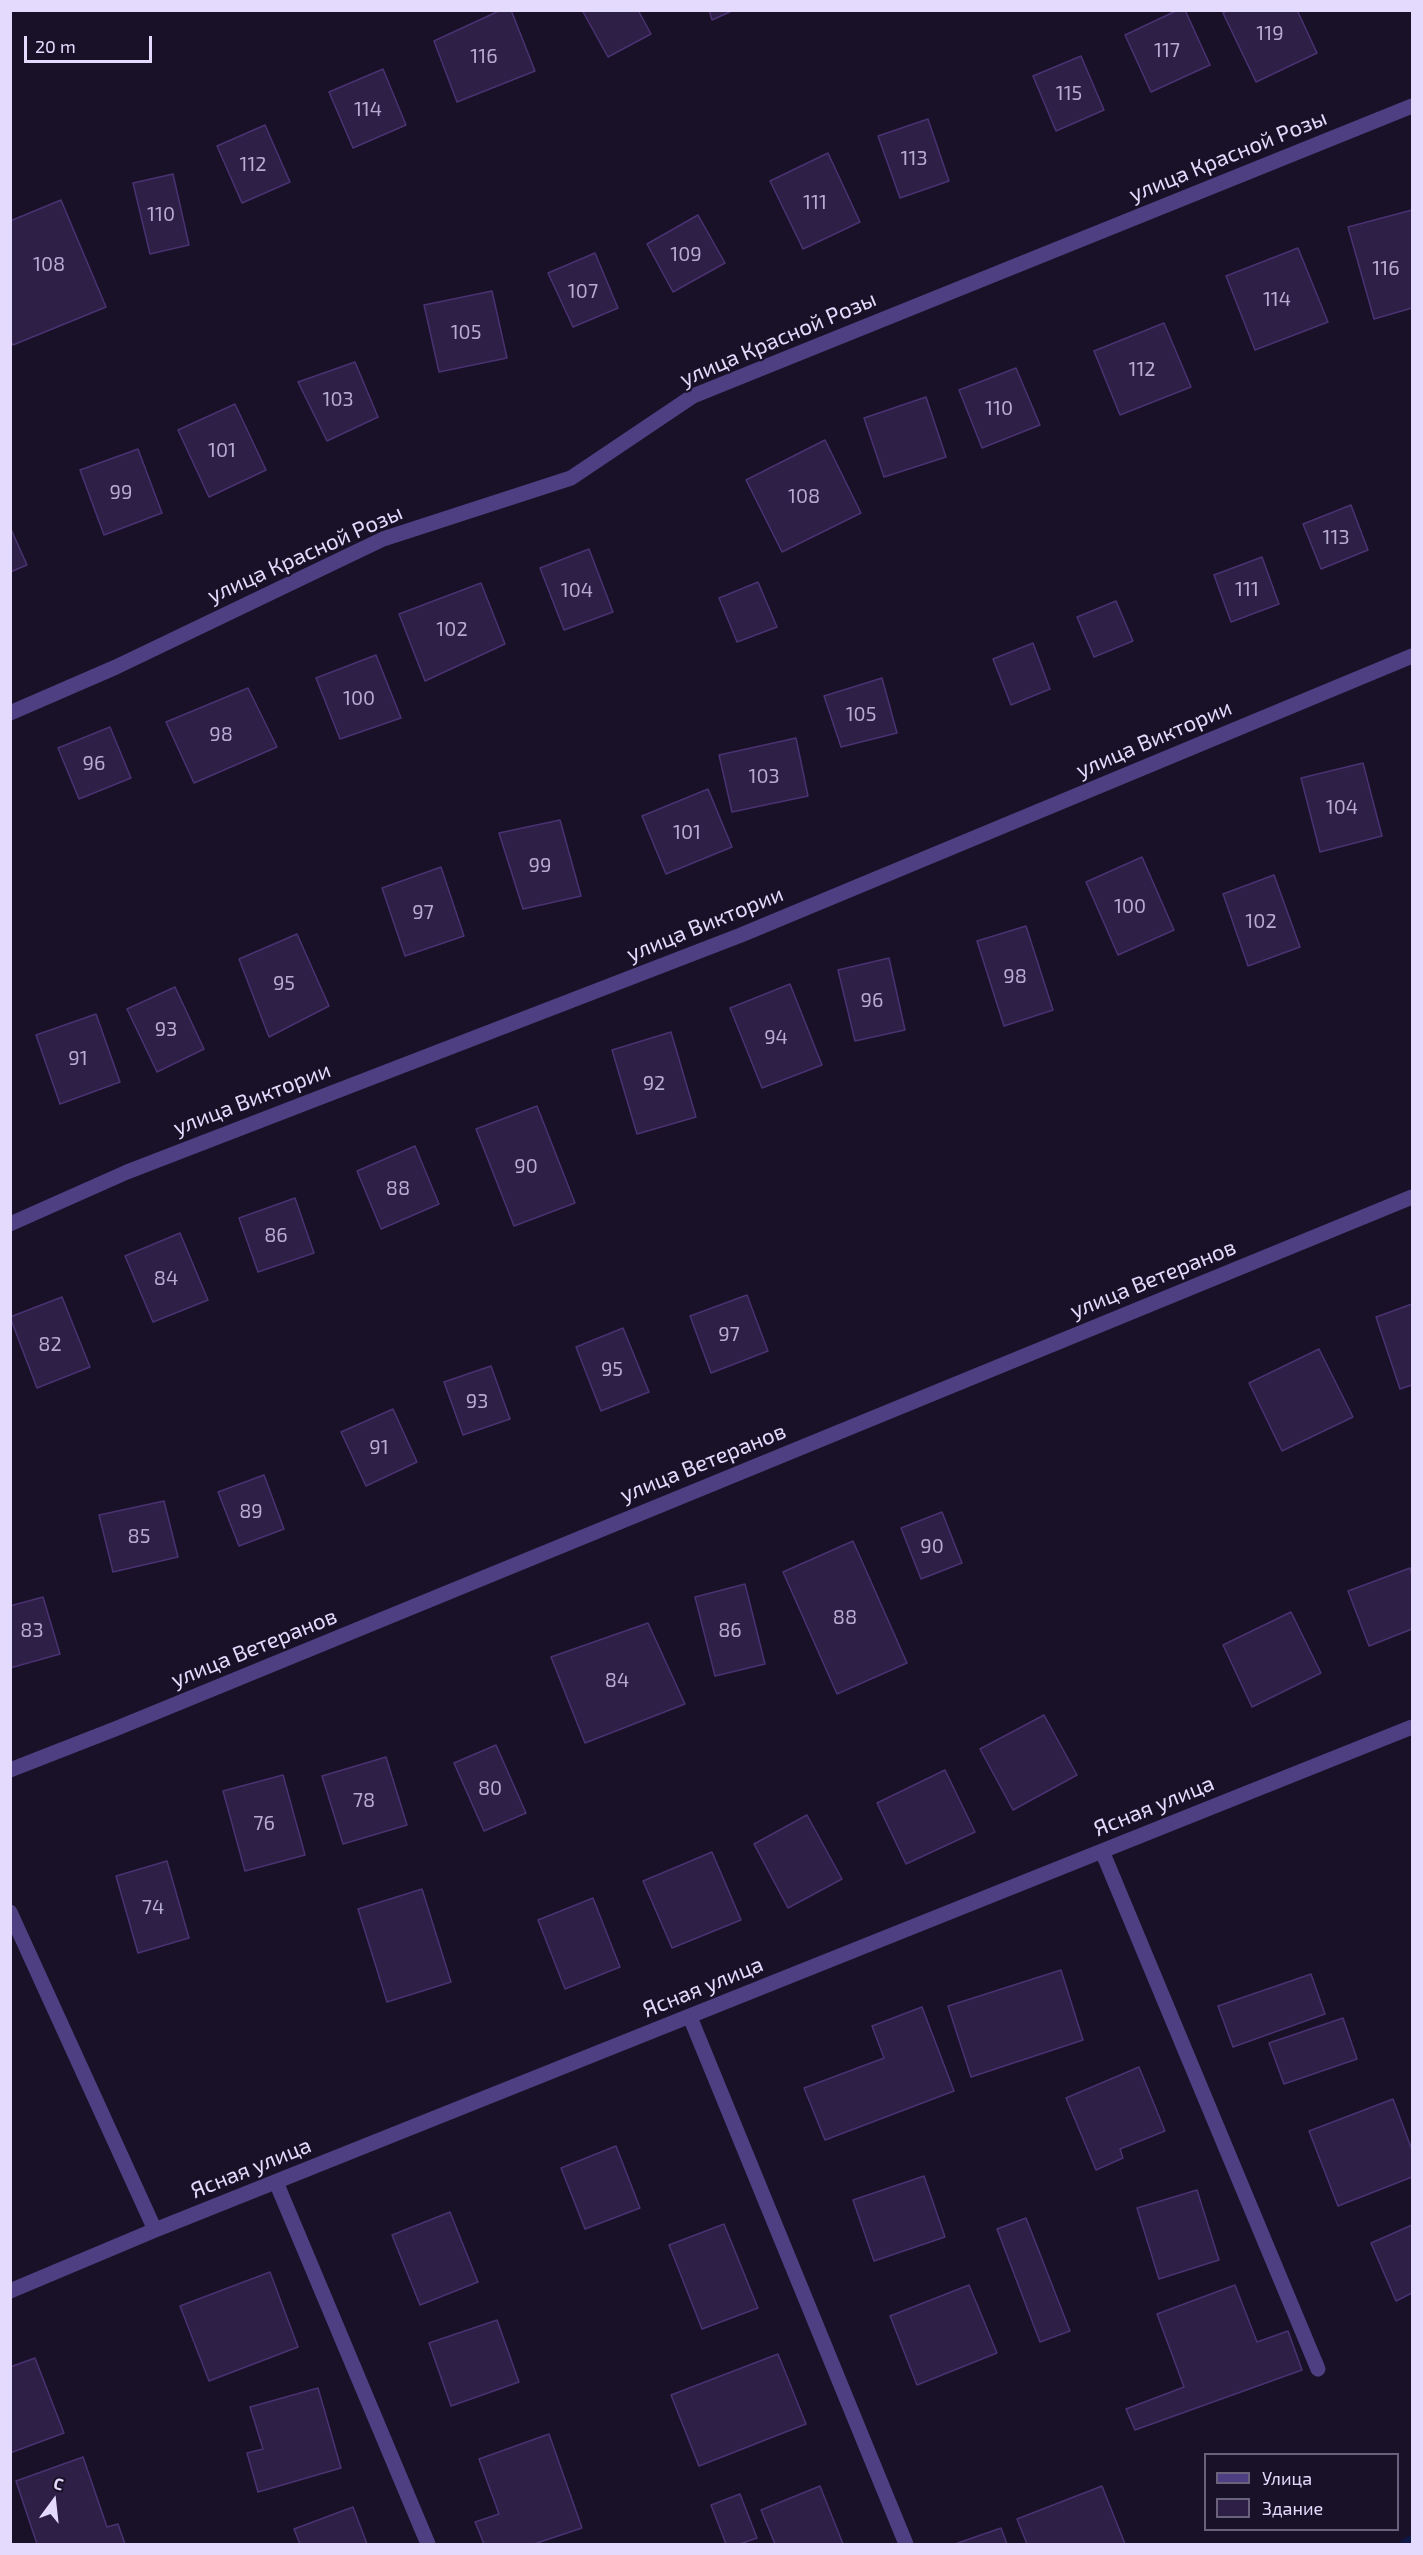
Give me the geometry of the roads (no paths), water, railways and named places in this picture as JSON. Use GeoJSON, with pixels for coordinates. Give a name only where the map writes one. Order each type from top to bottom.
{"type":"FeatureCollection","features":[{"type":"Feature","properties":{"kind":"street","name":"улица Красной Розы"},"geometry":{"type":"LineString","coordinates":[[10,713],[116,667],[383,539],[572,478],[693,396],[1413,106]]}},
{"type":"Feature","properties":{"kind":"street","name":"улица Виктории"},"geometry":{"type":"LineString","coordinates":[[10,1224],[127,1172],[741,935],[1413,656]]}},
{"type":"Feature","properties":{"kind":"street","name":"улица Ветеранов"},"geometry":{"type":"LineString","coordinates":[[10,1770],[1413,1197]]}},
{"type":"Feature","properties":{"kind":"street","name":"Ясная улица"},"geometry":{"type":"LineString","coordinates":[[10,2291],[155,2230],[1413,1727]]}},
{"type":"Feature","properties":{"kind":"street"},"geometry":{"type":"LineString","coordinates":[[1102,1851],[1318,2369]]}},
{"type":"Feature","properties":{"kind":"street"},"geometry":{"type":"LineString","coordinates":[[10,1912],[155,2230]]}},
{"type":"Feature","properties":{"kind":"street"},"geometry":{"type":"LineString","coordinates":[[690,2017],[906,2544]]}},
{"type":"Feature","properties":{"kind":"street"},"geometry":{"type":"LineString","coordinates":[[276,2182],[428,2544]]}},
{"type":"Feature","properties":{"kind":"waterway"},"geometry":{"type":"LineString","coordinates":[[1406,2544],[1412,2541]]}}]}
